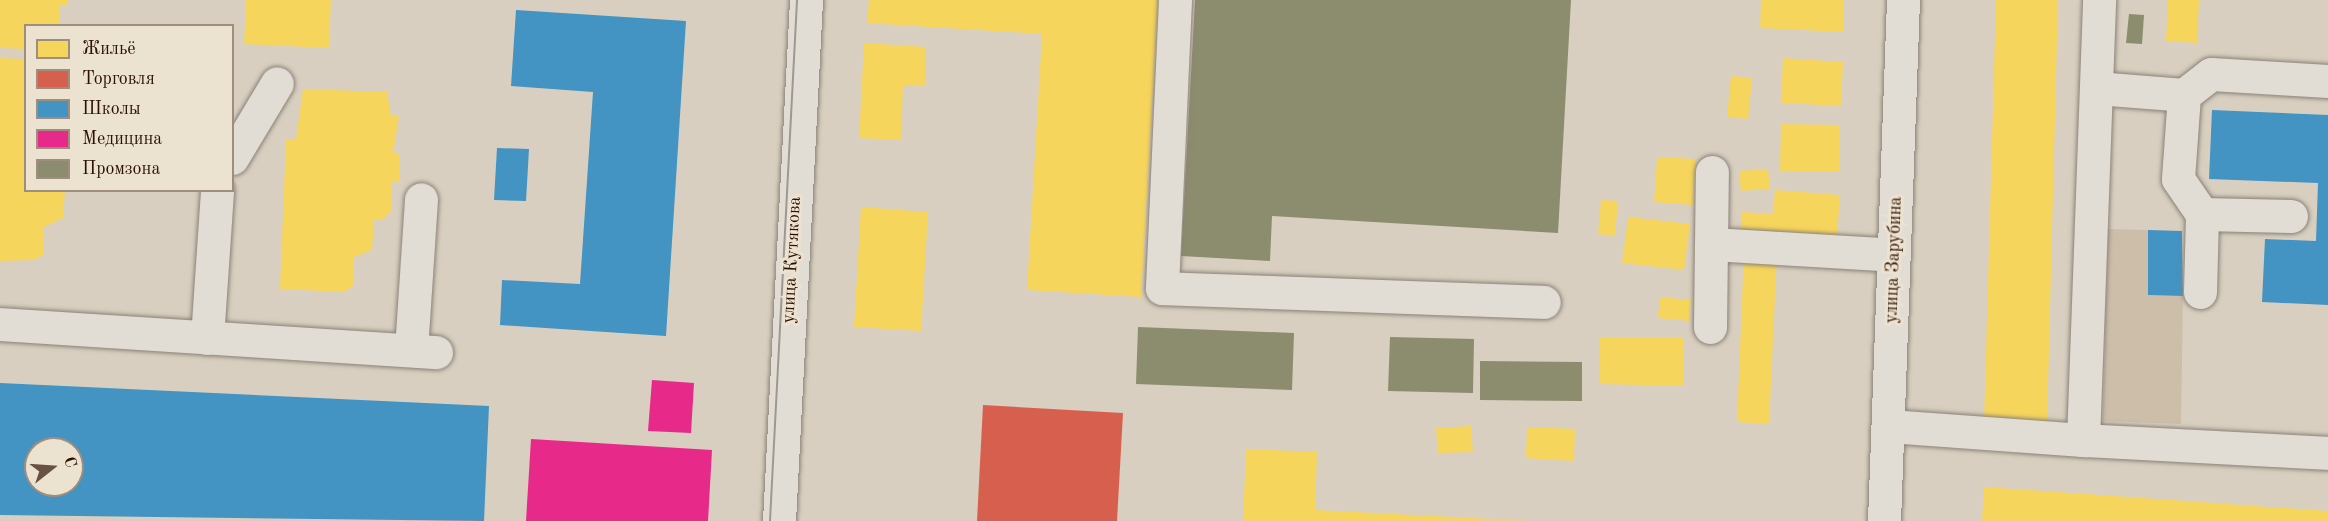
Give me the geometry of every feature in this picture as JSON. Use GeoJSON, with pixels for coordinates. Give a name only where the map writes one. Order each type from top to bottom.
{"type":"FeatureCollection","features":[{"type":"Feature","properties":{"kind":"street","name":"улица Кутякова"},"geometry":{"type":"LineString","coordinates":[[779,521],[806,0]]}},
{"type":"Feature","properties":{"kind":"street"},"geometry":{"type":"LineString","coordinates":[[1175,0],[1162,288],[1544,302]]}},
{"type":"Feature","properties":{"kind":"street","name":"улица Зарубина"},"geometry":{"type":"LineString","coordinates":[[1884,521],[1903,0]]}},
{"type":"Feature","properties":{"kind":"street"},"geometry":{"type":"LineString","coordinates":[[2083,440],[2099,0]]}},
{"type":"Feature","properties":{"kind":"street"},"geometry":{"type":"LineString","coordinates":[[2096,88],[2184,95],[2211,74],[2328,81]]}},
{"type":"Feature","properties":{"kind":"street"},"geometry":{"type":"LineString","coordinates":[[234,155],[277,83]]}},
{"type":"Feature","properties":{"kind":"street"},"geometry":{"type":"LineString","coordinates":[[2184,95],[2178,179],[2202,214],[2200,292]]}},
{"type":"Feature","properties":{"kind":"street"},"geometry":{"type":"LineString","coordinates":[[1710,327],[1712,172]]}},
{"type":"Feature","properties":{"kind":"street"},"geometry":{"type":"LineString","coordinates":[[207,338],[217,192]]}},
{"type":"Feature","properties":{"kind":"street"},"geometry":{"type":"LineString","coordinates":[[0,324],[424,351],[421,199]]}},
{"type":"Feature","properties":{"kind":"street"},"geometry":{"type":"LineString","coordinates":[[2202,214],[2292,216]]}},
{"type":"Feature","properties":{"kind":"street"},"geometry":{"type":"LineString","coordinates":[[1711,244],[1894,255]]}},
{"type":"Feature","properties":{"kind":"street"},"geometry":{"type":"LineString","coordinates":[[1888,426],[2083,440],[2328,453]]}},
{"type":"Feature","properties":{"kind":"shaded area"},"geometry":{"type":"Polygon","coordinates":[[[2108,229],[2148,230],[2148,295],[2183,296],[2181,424],[2103,421],[2108,229]]]}},
{"type":"Feature","properties":{"kind":"building: Жильё"},"geometry":{"type":"Polygon","coordinates":[[[0,0],[68,0],[67,6],[60,5],[59,24],[24,24],[24,49],[0,48],[0,0]]]}},
{"type":"Feature","properties":{"kind":"building: Жильё"},"geometry":{"type":"Polygon","coordinates":[[[246,0],[331,0],[329,48],[244,44],[246,0]]]}},
{"type":"Feature","properties":{"kind":"building: Жильё"},"geometry":{"type":"Polygon","coordinates":[[[869,0],[1158,0],[1141,297],[1027,290],[1042,34],[867,23],[869,0]]]}},
{"type":"Feature","properties":{"kind":"building: Жильё"},"geometry":{"type":"Polygon","coordinates":[[[1761,0],[1844,0],[1843,32],[1760,28],[1761,0]]]}},
{"type":"Feature","properties":{"kind":"building: Жильё"},"geometry":{"type":"Polygon","coordinates":[[[1996,0],[2058,0],[2047,425],[1984,423],[1996,0]]]}},
{"type":"Feature","properties":{"kind":"building: Жильё"},"geometry":{"type":"Polygon","coordinates":[[[2168,0],[2199,0],[2197,43],[2166,41],[2168,0]]]}},
{"type":"Feature","properties":{"kind":"building: Жильё"},"geometry":{"type":"Polygon","coordinates":[[[864,43],[926,47],[925,86],[903,85],[901,140],[859,138],[864,43]]]}},
{"type":"Feature","properties":{"kind":"building: Жильё"},"geometry":{"type":"Polygon","coordinates":[[[0,58],[24,59],[24,192],[65,192],[63,218],[44,227],[43,255],[34,260],[0,261],[0,58]]]}},
{"type":"Feature","properties":{"kind":"building: Жильё"},"geometry":{"type":"Polygon","coordinates":[[[1783,58],[1843,62],[1841,106],[1781,103],[1783,58]]]}},
{"type":"Feature","properties":{"kind":"building: Жильё"},"geometry":{"type":"Polygon","coordinates":[[[1731,76],[1752,78],[1748,119],[1727,117],[1731,76]]]}},
{"type":"Feature","properties":{"kind":"building: Жильё"},"geometry":{"type":"Polygon","coordinates":[[[303,89],[387,92],[391,116],[399,116],[393,153],[400,154],[399,181],[392,181],[391,211],[383,219],[374,219],[372,250],[354,257],[353,285],[345,292],[280,289],[286,139],[296,139],[303,89]]]}},
{"type":"Feature","properties":{"kind":"building: Жильё"},"geometry":{"type":"Polygon","coordinates":[[[1781,124],[1840,125],[1839,172],[1780,171],[1781,124]]]}},
{"type":"Feature","properties":{"kind":"building: Жильё"},"geometry":{"type":"Polygon","coordinates":[[[1657,157],[1696,159],[1693,205],[1654,202],[1657,157]]]}},
{"type":"Feature","properties":{"kind":"building: Жильё"},"geometry":{"type":"Polygon","coordinates":[[[1768,169],[1770,189],[1741,191],[1739,171],[1768,169]]]}},
{"type":"Feature","properties":{"kind":"building: Жильё"},"geometry":{"type":"Polygon","coordinates":[[[1775,190],[1840,195],[1837,236],[1741,229],[1742,212],[1773,214],[1775,190]]]}},
{"type":"Feature","properties":{"kind":"building: Жильё"},"geometry":{"type":"Polygon","coordinates":[[[1601,200],[1618,201],[1615,236],[1598,234],[1601,200]]]}},
{"type":"Feature","properties":{"kind":"building: Жильё"},"geometry":{"type":"Polygon","coordinates":[[[861,207],[928,212],[921,331],[854,327],[861,207]]]}},
{"type":"Feature","properties":{"kind":"building: Жильё"},"geometry":{"type":"Polygon","coordinates":[[[1628,217],[1690,224],[1684,270],[1622,263],[1628,217]]]}},
{"type":"Feature","properties":{"kind":"building: Жильё"},"geometry":{"type":"Polygon","coordinates":[[[1744,252],[1777,254],[1769,424],[1737,422],[1744,252]]]}},
{"type":"Feature","properties":{"kind":"building: Жильё"},"geometry":{"type":"Polygon","coordinates":[[[1660,297],[1691,300],[1689,321],[1658,318],[1660,297]]]}},
{"type":"Feature","properties":{"kind":"building: Жильё"},"geometry":{"type":"Polygon","coordinates":[[[1600,337],[1684,338],[1684,386],[1600,384],[1600,337]]]}},
{"type":"Feature","properties":{"kind":"building: Жильё"},"geometry":{"type":"Polygon","coordinates":[[[1471,426],[1473,452],[1438,453],[1436,428],[1471,426]]]}},
{"type":"Feature","properties":{"kind":"building: Жильё"},"geometry":{"type":"Polygon","coordinates":[[[1527,427],[1575,429],[1574,461],[1526,458],[1527,427]]]}},
{"type":"Feature","properties":{"kind":"building: Жильё"},"geometry":{"type":"Polygon","coordinates":[[[1246,449],[1317,452],[1315,510],[1530,521],[1243,521],[1246,449]]]}},
{"type":"Feature","properties":{"kind":"building: Жильё"},"geometry":{"type":"Polygon","coordinates":[[[1984,487],[2328,511],[2328,521],[1982,521],[1984,487]]]}},
{"type":"Feature","properties":{"kind":"building: Торговля"},"geometry":{"type":"Polygon","coordinates":[[[983,405],[1123,413],[1117,521],[977,521],[983,405]]]}},
{"type":"Feature","properties":{"kind":"building: Школы"},"geometry":{"type":"Polygon","coordinates":[[[516,10],[686,21],[666,336],[500,325],[502,280],[580,284],[593,92],[511,86],[516,10]]]}},
{"type":"Feature","properties":{"kind":"building: Школы"},"geometry":{"type":"Polygon","coordinates":[[[2212,110],[2328,115],[2328,305],[2262,302],[2265,239],[2316,241],[2318,183],[2209,179],[2212,110]]]}},
{"type":"Feature","properties":{"kind":"building: Школы"},"geometry":{"type":"Polygon","coordinates":[[[497,148],[529,149],[526,201],[494,200],[497,148]]]}},
{"type":"Feature","properties":{"kind":"building: Школы"},"geometry":{"type":"Polygon","coordinates":[[[2148,230],[2182,231],[2183,296],[2148,295],[2148,230]]]}},
{"type":"Feature","properties":{"kind":"building: Школы"},"geometry":{"type":"Polygon","coordinates":[[[0,383],[489,406],[484,521],[0,515],[0,383]]]}},
{"type":"Feature","properties":{"kind":"building: Медицина"},"geometry":{"type":"Polygon","coordinates":[[[652,380],[694,383],[691,433],[648,431],[652,380]]]}},
{"type":"Feature","properties":{"kind":"building: Медицина"},"geometry":{"type":"Polygon","coordinates":[[[531,439],[712,450],[708,521],[526,521],[531,439]]]}},
{"type":"Feature","properties":{"kind":"building: Промзона"},"geometry":{"type":"Polygon","coordinates":[[[1195,0],[1571,0],[1558,233],[1272,216],[1270,261],[1181,256],[1195,0]]]}},
{"type":"Feature","properties":{"kind":"building: Промзона"},"geometry":{"type":"Polygon","coordinates":[[[2129,14],[2144,15],[2142,44],[2126,43],[2129,14]]]}},
{"type":"Feature","properties":{"kind":"building: Промзона"},"geometry":{"type":"Polygon","coordinates":[[[1138,327],[1294,333],[1292,390],[1136,384],[1138,327]]]}},
{"type":"Feature","properties":{"kind":"building: Промзона"},"geometry":{"type":"Polygon","coordinates":[[[1390,337],[1474,339],[1473,393],[1388,391],[1390,337]]]}},
{"type":"Feature","properties":{"kind":"building: Промзона"},"geometry":{"type":"Polygon","coordinates":[[[1480,361],[1582,362],[1582,401],[1480,400],[1480,361]]]}},
{"type":"Feature","properties":{"kind":"tram line"},"geometry":{"type":"LineString","coordinates":[[770,521],[797,0]]}}]}
